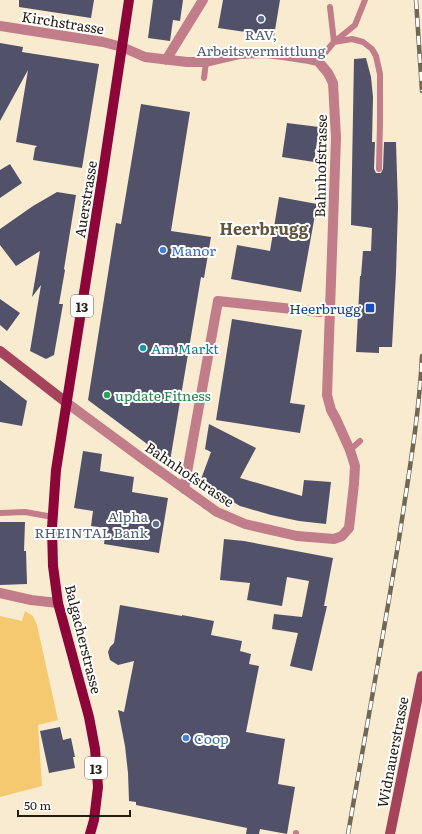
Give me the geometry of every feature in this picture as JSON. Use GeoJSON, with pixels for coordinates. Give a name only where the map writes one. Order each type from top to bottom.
{"type":"FeatureCollection","features":[{"type":"Feature","properties":{"kind":"main road","name":"Auerstrasse"},"geometry":{"type":"LineString","coordinates":[[67,403],[129,0]]}},
{"type":"Feature","properties":{"kind":"main road"},"geometry":{"type":"LineString","coordinates":[[0,351],[67,403]]}},
{"type":"Feature","properties":{"kind":"main road","name":"Balgacherstrasse"},"geometry":{"type":"LineString","coordinates":[[67,403],[56,470],[52,566],[58,603],[88,710],[95,749],[98,787],[94,820],[90,834]]}},
{"type":"Feature","properties":{"kind":"main road","name":"Widnauerstrasse"},"geometry":{"type":"LineString","coordinates":[[390,834],[422,676]]}},
{"type":"Feature","properties":{"kind":"street"},"geometry":{"type":"LineString","coordinates":[[166,60],[203,0]]}},
{"type":"Feature","properties":{"kind":"street","name":"Kirchstrasse"},"geometry":{"type":"LineString","coordinates":[[0,26],[94,40],[122,47]]}},
{"type":"Feature","properties":{"kind":"street"},"geometry":{"type":"LineString","coordinates":[[122,47],[145,57],[187,62],[206,62],[240,54],[265,53],[302,58],[318,62]]}},
{"type":"Feature","properties":{"kind":"street","name":"Bahnhofstrasse"},"geometry":{"type":"LineString","coordinates":[[67,403],[217,512],[245,524],[297,536],[334,539],[342,536],[349,528],[355,466],[350,450],[331,410],[327,395],[336,115],[333,83],[328,73],[318,62]]}},
{"type":"Feature","properties":{"kind":"street"},"geometry":{"type":"LineString","coordinates":[[184,489],[218,301],[320,312]]}},
{"type":"Feature","properties":{"kind":"street"},"geometry":{"type":"LineString","coordinates":[[0,593],[31,600],[58,603]]}},
{"type":"Feature","properties":{"kind":"lane"},"geometry":{"type":"LineString","coordinates":[[318,62],[334,42],[355,25],[365,0]]}},
{"type":"Feature","properties":{"kind":"lane"},"geometry":{"type":"LineString","coordinates":[[330,7],[334,42]]}},
{"type":"Feature","properties":{"kind":"lane"},"geometry":{"type":"LineString","coordinates":[[334,42],[352,40],[363,42],[372,49],[376,56],[380,74],[379,169]]}},
{"type":"Feature","properties":{"kind":"lane"},"geometry":{"type":"LineString","coordinates":[[204,78],[206,62]]}},
{"type":"Feature","properties":{"kind":"lane"},"geometry":{"type":"LineString","coordinates":[[350,450],[360,441]]}},
{"type":"Feature","properties":{"kind":"lane"},"geometry":{"type":"LineString","coordinates":[[0,513],[25,512],[53,517]]}},
{"type":"Feature","properties":{"kind":"shaded area"},"geometry":{"type":"Polygon","coordinates":[[[25,611],[33,616],[37,625],[58,720],[38,725],[42,786],[0,797],[0,616],[22,621],[25,611]]]}},
{"type":"Feature","properties":{"kind":"building"},"geometry":{"type":"Polygon","coordinates":[[[19,0],[94,0],[91,18],[19,7],[19,0]]]}},
{"type":"Feature","properties":{"kind":"building"},"geometry":{"type":"Polygon","coordinates":[[[153,0],[183,0],[180,21],[173,20],[170,41],[148,38],[153,0]]]}},
{"type":"Feature","properties":{"kind":"building"},"geometry":{"type":"Polygon","coordinates":[[[223,0],[280,0],[274,36],[218,28],[223,0]]]}},
{"type":"Feature","properties":{"kind":"building"},"geometry":{"type":"Polygon","coordinates":[[[0,43],[23,47],[22,52],[99,64],[82,168],[33,160],[35,148],[37,146],[16,142],[28,70],[0,121],[0,43]]]}},
{"type":"Feature","properties":{"kind":"building"},"geometry":{"type":"Polygon","coordinates":[[[366,58],[371,77],[373,97],[372,142],[375,142],[374,169],[376,173],[381,173],[383,169],[384,142],[396,142],[398,207],[392,347],[379,347],[379,353],[356,352],[360,276],[363,251],[371,251],[372,228],[351,225],[354,59],[366,58]]]}},
{"type":"Feature","properties":{"kind":"building","name":"Am Markt"},"geometry":{"type":"Polygon","coordinates":[[[141,104],[190,112],[171,231],[211,237],[204,278],[201,277],[170,461],[88,400],[116,223],[121,224],[141,104]]]}},
{"type":"Feature","properties":{"kind":"building"},"geometry":{"type":"Polygon","coordinates":[[[287,123],[319,127],[314,162],[282,157],[287,123]]]}},
{"type":"Feature","properties":{"kind":"building"},"geometry":{"type":"Polygon","coordinates":[[[10,164],[22,183],[0,198],[0,170],[10,164]]]}},
{"type":"Feature","properties":{"kind":"building"},"geometry":{"type":"Polygon","coordinates":[[[57,192],[76,195],[59,304],[63,304],[54,355],[46,359],[30,351],[41,285],[32,297],[40,251],[16,266],[0,245],[0,229],[33,206],[57,192]]]}},
{"type":"Feature","properties":{"kind":"building"},"geometry":{"type":"Polygon","coordinates":[[[279,197],[317,204],[301,292],[231,279],[237,245],[270,251],[279,197]]]}},
{"type":"Feature","properties":{"kind":"building"},"geometry":{"type":"Polygon","coordinates":[[[0,299],[20,313],[7,331],[0,325],[0,299]]]}},
{"type":"Feature","properties":{"kind":"building"},"geometry":{"type":"Polygon","coordinates":[[[232,319],[302,330],[290,403],[305,405],[300,433],[216,420],[232,319]]]}},
{"type":"Feature","properties":{"kind":"building"},"geometry":{"type":"Polygon","coordinates":[[[0,380],[27,401],[22,426],[0,422],[0,380]]]}},
{"type":"Feature","properties":{"kind":"building"},"geometry":{"type":"Polygon","coordinates":[[[209,424],[256,448],[240,478],[302,496],[304,480],[331,482],[326,524],[299,521],[240,506],[200,482],[211,452],[205,449],[209,424]]]}},
{"type":"Feature","properties":{"kind":"building"},"geometry":{"type":"Polygon","coordinates":[[[83,451],[102,454],[100,471],[134,477],[132,492],[168,498],[159,553],[104,544],[106,528],[91,526],[93,511],[74,508],[83,451]]]}},
{"type":"Feature","properties":{"kind":"building"},"geometry":{"type":"Polygon","coordinates":[[[0,522],[25,522],[24,551],[26,551],[27,584],[0,585],[0,522]]]}},
{"type":"Feature","properties":{"kind":"building"},"geometry":{"type":"Polygon","coordinates":[[[224,539],[244,541],[333,558],[324,606],[327,606],[312,671],[290,666],[298,633],[272,629],[274,614],[302,617],[309,581],[287,577],[282,606],[247,600],[250,583],[220,580],[224,539]]]}},
{"type":"Feature","properties":{"kind":"building"},"geometry":{"type":"Polygon","coordinates":[[[120,605],[214,621],[211,635],[242,641],[240,651],[251,654],[249,664],[259,666],[246,732],[285,739],[278,784],[295,787],[287,834],[260,829],[259,834],[246,834],[247,828],[136,805],[136,802],[129,801],[125,746],[118,710],[124,712],[134,661],[118,665],[110,660],[108,652],[114,643],[120,605]]]}},
{"type":"Feature","properties":{"kind":"building"},"geometry":{"type":"Polygon","coordinates":[[[60,727],[63,740],[71,738],[75,757],[73,757],[75,768],[49,773],[40,731],[60,727]]]}},
{"type":"Feature","properties":{"kind":"railway"},"geometry":{"type":"LineString","coordinates":[[416,0],[422,91]]}},
{"type":"Feature","properties":{"kind":"railway"},"geometry":{"type":"LineString","coordinates":[[348,834],[399,539],[416,425],[422,356]]}},
{"type":"Feature","properties":{"kind":"place","name":"RAV, Arbeitsvermittlung"},"geometry":{"type":"Point","coordinates":[261,19]}},
{"type":"Feature","properties":{"kind":"place","name":"Manor"},"geometry":{"type":"Point","coordinates":[163,250]}},
{"type":"Feature","properties":{"kind":"place","name":"Heerbrugg"},"geometry":{"type":"Point","coordinates":[370,308]}},
{"type":"Feature","properties":{"kind":"place","name":"Am Markt"},"geometry":{"type":"Point","coordinates":[143,348]}},
{"type":"Feature","properties":{"kind":"place","name":"update Fitness"},"geometry":{"type":"Point","coordinates":[107,395]}},
{"type":"Feature","properties":{"kind":"place","name":"Alpha RHEINTAL Bank"},"geometry":{"type":"Point","coordinates":[156,524]}},
{"type":"Feature","properties":{"kind":"place","name":"Coop"},"geometry":{"type":"Point","coordinates":[186,738]}},
{"type":"Feature","properties":{"kind":"district","name":"Heerbrugg"},"geometry":{"type":"Point","coordinates":[264,228]}}]}
